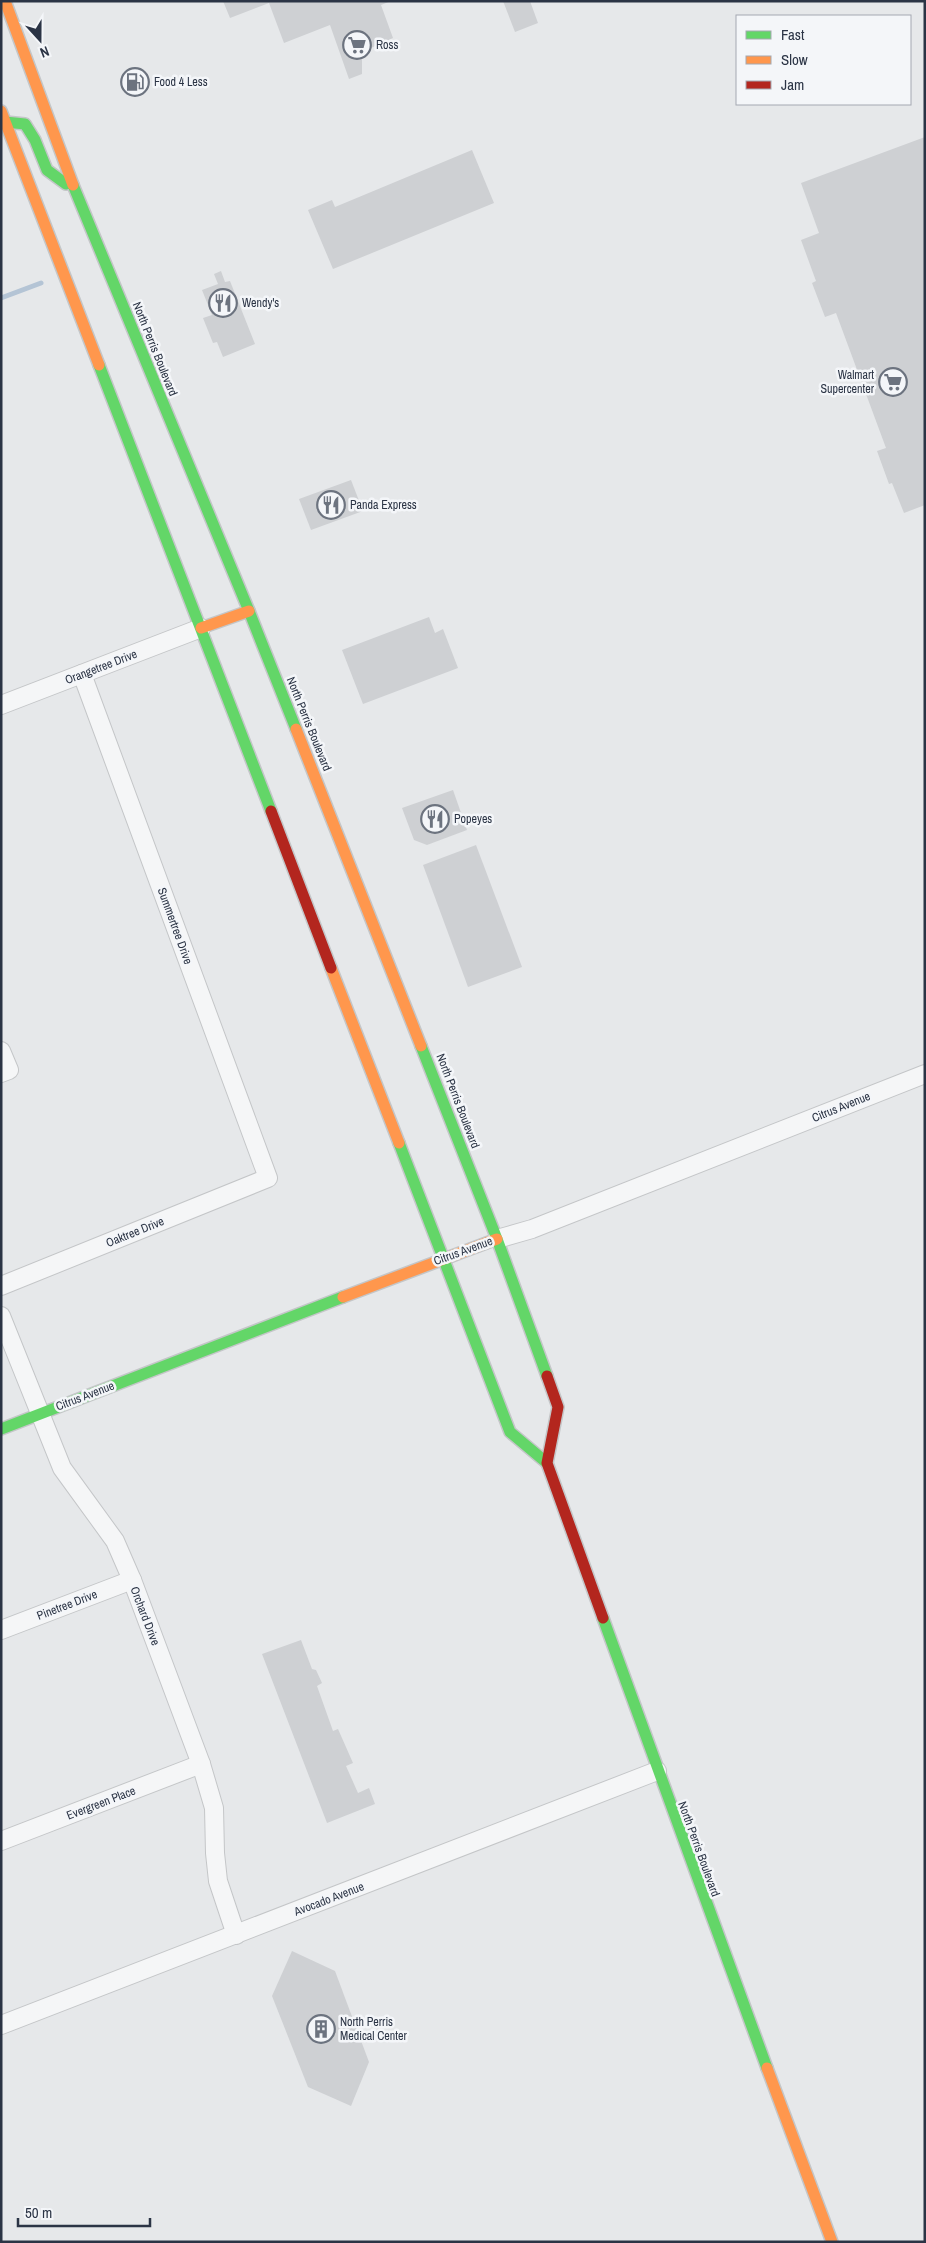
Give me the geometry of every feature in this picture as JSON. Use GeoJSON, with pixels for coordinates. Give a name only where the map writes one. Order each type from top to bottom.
{"type":"FeatureCollection","features":[{"type":"Feature","properties":{"kind":"main road","name":"North Perris Boulevard"},"geometry":{"type":"LineString","coordinates":[[6,1],[75,191],[249,611],[497,1239],[558,1408],[547,1462],[657,1771],[832,2242]]}},
{"type":"Feature","properties":{"kind":"main road"},"geometry":{"type":"LineString","coordinates":[[3,119],[25,124],[35,140],[47,170],[75,191]]}},
{"type":"Feature","properties":{"kind":"main road"},"geometry":{"type":"LineString","coordinates":[[3,119],[510,1432],[547,1462]]}},
{"type":"Feature","properties":{"kind":"main road"},"geometry":{"type":"LineString","coordinates":[[201,628],[249,611]]}},
{"type":"Feature","properties":{"kind":"main road","name":"Citrus Avenue"},"geometry":{"type":"LineString","coordinates":[[1,1429],[443,1258],[497,1239]]}},
{"type":"Feature","properties":{"kind":"street","name":"Orangetree Drive"},"geometry":{"type":"LineString","coordinates":[[1,705],[201,628]]}},
{"type":"Feature","properties":{"kind":"street","name":"Summertree Drive"},"geometry":{"type":"LineString","coordinates":[[82,674],[268,1178]]}},
{"type":"Feature","properties":{"kind":"street"},"geometry":{"type":"LineString","coordinates":[[1,1051],[5,1072]]}},
{"type":"Feature","properties":{"kind":"street","name":"Citrus Avenue"},"geometry":{"type":"LineString","coordinates":[[497,1239],[532,1229],[925,1074]]}},
{"type":"Feature","properties":{"kind":"street","name":"Oaktree Drive"},"geometry":{"type":"LineString","coordinates":[[1,1286],[268,1178]]}},
{"type":"Feature","properties":{"kind":"street","name":"Orchard Drive"},"geometry":{"type":"LineString","coordinates":[[1,1316],[42,1413],[62,1468],[115,1541],[132,1580],[201,1764],[214,1808],[214,1853],[218,1881],[236,1935]]}},
{"type":"Feature","properties":{"kind":"street","name":"Pinetree Drive"},"geometry":{"type":"LineString","coordinates":[[1,1630],[132,1580]]}},
{"type":"Feature","properties":{"kind":"street","name":"Evergreen Place"},"geometry":{"type":"LineString","coordinates":[[1,1841],[201,1764]]}},
{"type":"Feature","properties":{"kind":"street","name":"Avocado Avenue"},"geometry":{"type":"LineString","coordinates":[[1,2025],[657,1771]]}},
{"type":"Feature","properties":{"kind":"building","name":"Ross"},"geometry":{"type":"Polygon","coordinates":[[[223,1],[391,1],[381,5],[393,38],[362,52],[362,74],[349,79],[330,25],[284,43],[269,3],[230,18],[223,1]]]}},
{"type":"Feature","properties":{"kind":"building"},"geometry":{"type":"Polygon","coordinates":[[[503,1],[530,1],[538,23],[515,32],[503,1]]]}},
{"type":"Feature","properties":{"kind":"building","name":"Walmart Supercenter"},"geometry":{"type":"Polygon","coordinates":[[[925,137],[925,505],[904,513],[892,483],[889,484],[877,451],[886,448],[836,313],[825,317],[812,283],[816,281],[801,240],[819,233],[801,183],[925,137]]]}},
{"type":"Feature","properties":{"kind":"building"},"geometry":{"type":"Polygon","coordinates":[[[472,150],[494,203],[333,269],[308,210],[332,200],[335,207],[472,150]]]}},
{"type":"Feature","properties":{"kind":"building","name":"Wendy's"},"geometry":{"type":"Polygon","coordinates":[[[221,271],[225,282],[230,281],[255,344],[223,357],[217,342],[213,343],[203,318],[212,315],[202,290],[218,284],[214,274],[221,271]]]}},
{"type":"Feature","properties":{"kind":"building","name":"Panda Express"},"geometry":{"type":"Polygon","coordinates":[[[351,480],[363,511],[311,530],[299,499],[351,480]]]}},
{"type":"Feature","properties":{"kind":"building"},"geometry":{"type":"Polygon","coordinates":[[[429,617],[435,633],[443,629],[458,668],[363,704],[342,650],[429,617]]]}},
{"type":"Feature","properties":{"kind":"building","name":"Popeyes"},"geometry":{"type":"Polygon","coordinates":[[[453,790],[467,830],[427,845],[414,840],[402,808],[453,790]]]}},
{"type":"Feature","properties":{"kind":"building"},"geometry":{"type":"Polygon","coordinates":[[[476,845],[522,967],[468,987],[423,865],[476,845]]]}},
{"type":"Feature","properties":{"kind":"building"},"geometry":{"type":"Polygon","coordinates":[[[301,1640],[312,1669],[316,1670],[322,1683],[317,1686],[333,1731],[338,1729],[353,1763],[346,1766],[358,1793],[369,1788],[375,1804],[327,1823],[262,1654],[301,1640]]]}},
{"type":"Feature","properties":{"kind":"building","name":"North Perris Medical Center"},"geometry":{"type":"Polygon","coordinates":[[[292,1951],[335,1971],[369,2062],[351,2106],[308,2087],[272,1996],[292,1951]]]}},
{"type":"Feature","properties":{"kind":"waterway"},"geometry":{"type":"LineString","coordinates":[[1,298],[41,283]]}},
{"type":"Feature","properties":{"kind":"traffic: fast"},"geometry":{"type":"LineString","coordinates":[[5,122],[25,124],[35,140],[47,170],[66,184]]}},
{"type":"Feature","properties":{"kind":"traffic: fast"},"geometry":{"type":"LineString","coordinates":[[73,185],[296,729]]}},
{"type":"Feature","properties":{"kind":"traffic: fast"},"geometry":{"type":"LineString","coordinates":[[99,365],[271,811]]}},
{"type":"Feature","properties":{"kind":"traffic: fast"},"geometry":{"type":"LineString","coordinates":[[421,1046],[497,1239],[547,1376]]}},
{"type":"Feature","properties":{"kind":"traffic: fast"},"geometry":{"type":"LineString","coordinates":[[399,1143],[510,1432],[547,1463]]}},
{"type":"Feature","properties":{"kind":"traffic: fast"},"geometry":{"type":"LineString","coordinates":[[1,1429],[343,1297]]}},
{"type":"Feature","properties":{"kind":"traffic: fast"},"geometry":{"type":"LineString","coordinates":[[603,1618],[767,2068]]}},
{"type":"Feature","properties":{"kind":"traffic: slow"},"geometry":{"type":"LineString","coordinates":[[5,1],[73,185]]}},
{"type":"Feature","properties":{"kind":"traffic: slow"},"geometry":{"type":"LineString","coordinates":[[1,111],[99,365]]}},
{"type":"Feature","properties":{"kind":"traffic: slow"},"geometry":{"type":"LineString","coordinates":[[201,628],[249,611]]}},
{"type":"Feature","properties":{"kind":"traffic: slow"},"geometry":{"type":"LineString","coordinates":[[296,729],[421,1046]]}},
{"type":"Feature","properties":{"kind":"traffic: slow"},"geometry":{"type":"LineString","coordinates":[[331,968],[399,1143]]}},
{"type":"Feature","properties":{"kind":"traffic: slow"},"geometry":{"type":"LineString","coordinates":[[343,1297],[497,1239]]}},
{"type":"Feature","properties":{"kind":"traffic: slow"},"geometry":{"type":"LineString","coordinates":[[767,2068],[832,2242]]}},
{"type":"Feature","properties":{"kind":"traffic: jam"},"geometry":{"type":"LineString","coordinates":[[271,811],[331,968]]}},
{"type":"Feature","properties":{"kind":"traffic: jam"},"geometry":{"type":"LineString","coordinates":[[547,1376],[558,1407],[547,1463],[603,1618]]}},
{"type":"Feature","properties":{"kind":"place","name":"Ross"},"geometry":{"type":"Point","coordinates":[357,45]}},
{"type":"Feature","properties":{"kind":"place","name":"Food 4 Less"},"geometry":{"type":"Point","coordinates":[135,82]}},
{"type":"Feature","properties":{"kind":"place","name":"Wendy's"},"geometry":{"type":"Point","coordinates":[223,303]}},
{"type":"Feature","properties":{"kind":"place","name":"Walmart Supercenter"},"geometry":{"type":"Point","coordinates":[893,382]}},
{"type":"Feature","properties":{"kind":"place","name":"Panda Express"},"geometry":{"type":"Point","coordinates":[331,505]}},
{"type":"Feature","properties":{"kind":"place","name":"Popeyes"},"geometry":{"type":"Point","coordinates":[435,819]}},
{"type":"Feature","properties":{"kind":"place","name":"North Perris Medical Center"},"geometry":{"type":"Point","coordinates":[321,2029]}}]}
